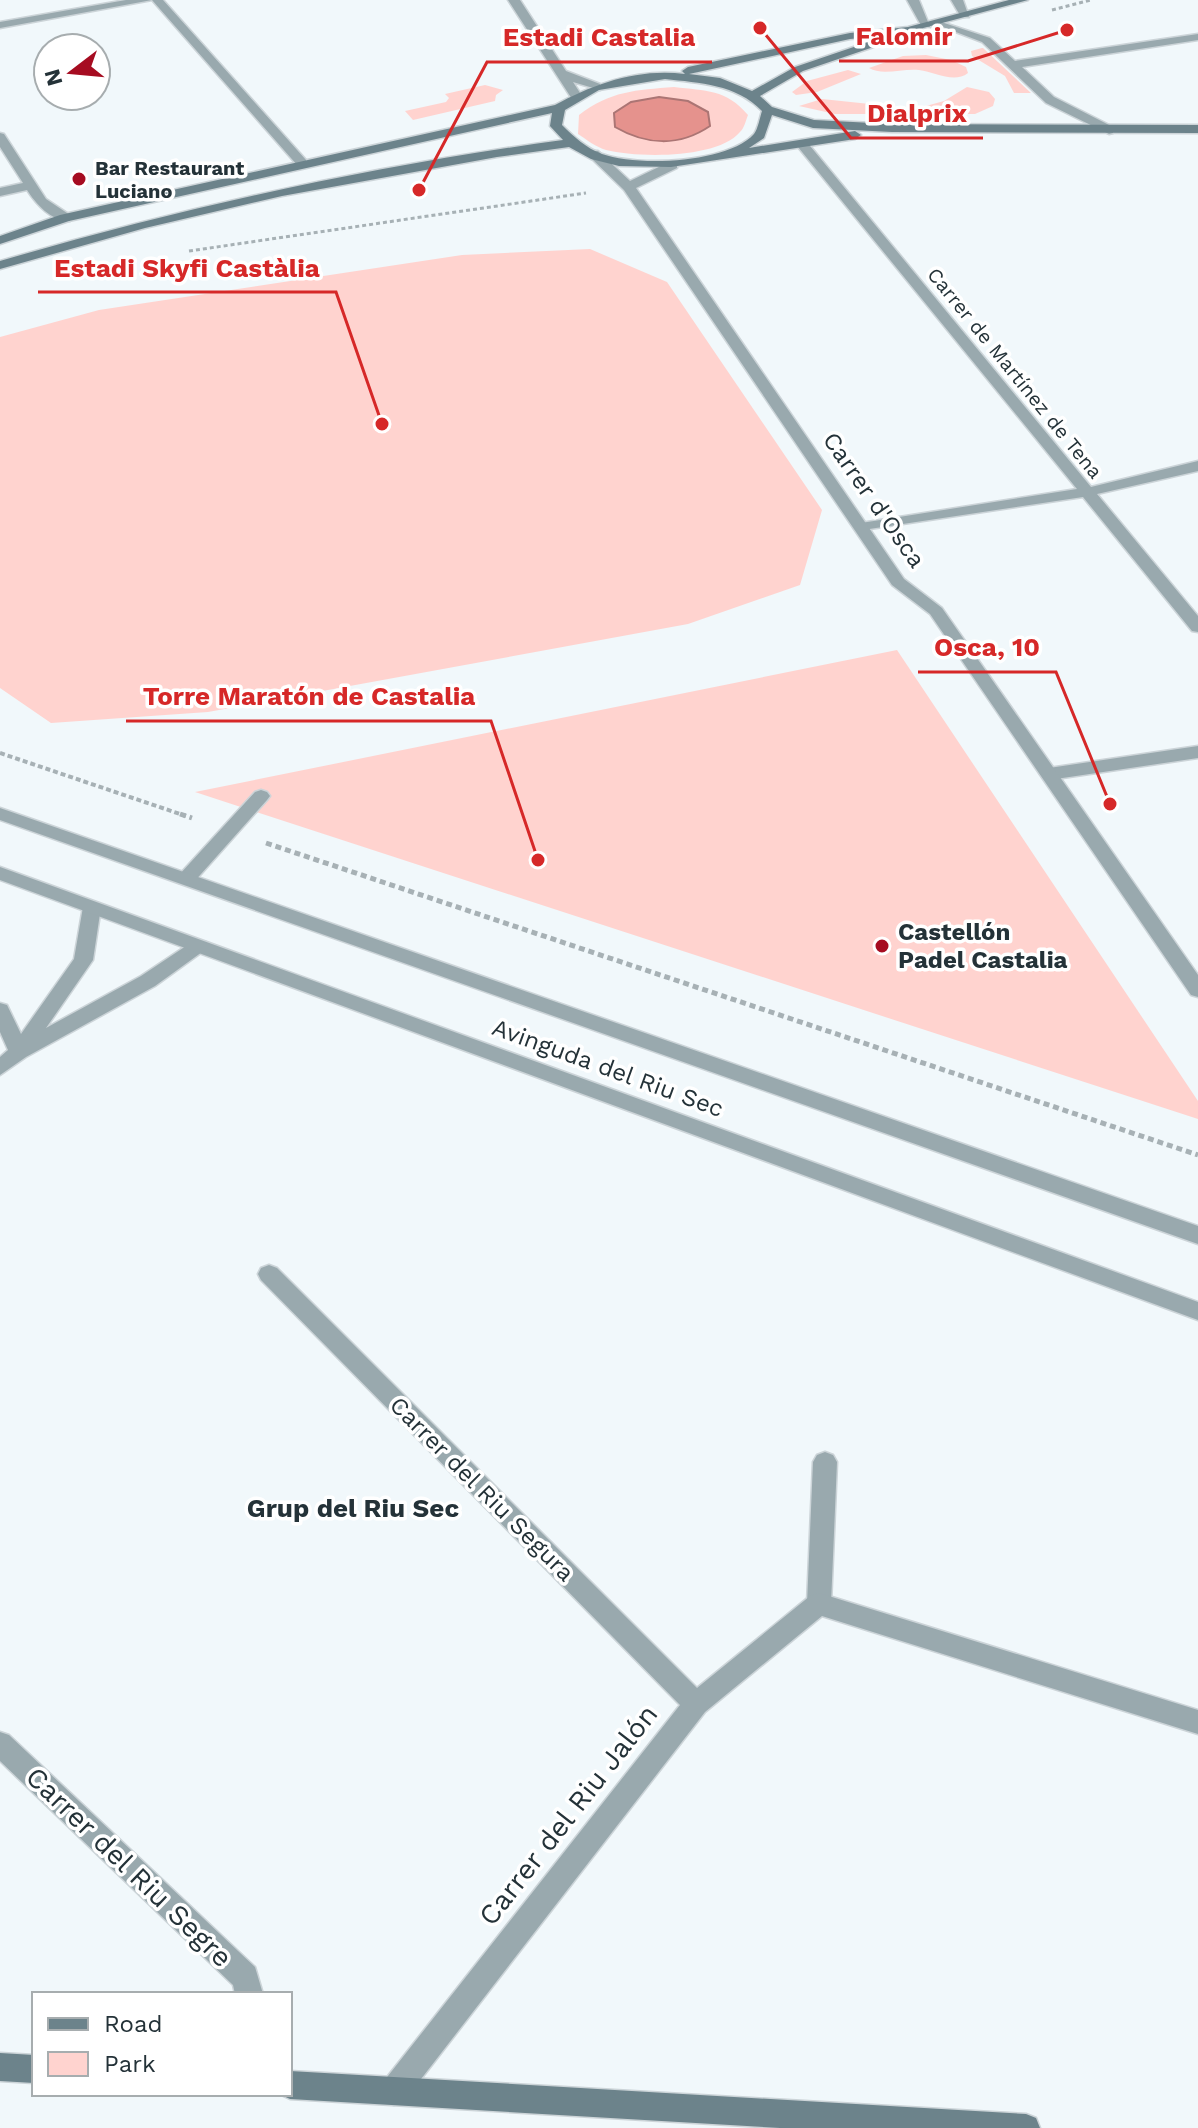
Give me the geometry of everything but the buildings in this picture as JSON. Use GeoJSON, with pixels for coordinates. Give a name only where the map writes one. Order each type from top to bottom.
{"type":"FeatureCollection","features":[{"type":"Feature","properties":{"kind":"main road"},"geometry":{"type":"LineString","coordinates":[[753,95],[799,69],[867,48],[908,30],[1018,1]]}},
{"type":"Feature","properties":{"kind":"main road"},"geometry":{"type":"LineString","coordinates":[[0,240],[65,218],[559,108],[596,87],[850,36],[908,30]]}},
{"type":"Feature","properties":{"kind":"main road"},"geometry":{"type":"LineString","coordinates":[[665,75],[716,81],[753,95],[768,110],[813,124],[892,128],[1198,129]]}},
{"type":"Feature","properties":{"kind":"main road"},"geometry":{"type":"LineString","coordinates":[[559,108],[556,126],[569,143],[594,154],[635,165],[673,165],[892,128]]}},
{"type":"Feature","properties":{"kind":"main road"},"geometry":{"type":"LineString","coordinates":[[730,155],[760,135],[768,110]]}},
{"type":"Feature","properties":{"kind":"main road"},"geometry":{"type":"LineString","coordinates":[[0,265],[75,242],[315,185],[468,156],[569,143]]}},
{"type":"Feature","properties":{"kind":"main road"},"geometry":{"type":"LineString","coordinates":[[0,2067],[32,2069]]}},
{"type":"Feature","properties":{"kind":"main road"},"geometry":{"type":"LineString","coordinates":[[292,2085],[1026,2128]]}},
{"type":"Feature","properties":{"kind":"street"},"geometry":{"type":"LineString","coordinates":[[0,25],[146,0]]}},
{"type":"Feature","properties":{"kind":"street"},"geometry":{"type":"LineString","coordinates":[[157,0],[302,163]]}},
{"type":"Feature","properties":{"kind":"street"},"geometry":{"type":"LineString","coordinates":[[514,0],[576,96]]}},
{"type":"Feature","properties":{"kind":"street"},"geometry":{"type":"LineString","coordinates":[[913,0],[926,25]]}},
{"type":"Feature","properties":{"kind":"street"},"geometry":{"type":"LineString","coordinates":[[957,0],[965,15]]}},
{"type":"Feature","properties":{"kind":"street"},"geometry":{"type":"LineString","coordinates":[[939,22],[986,40],[1050,100],[1109,130]]}},
{"type":"Feature","properties":{"kind":"street"},"geometry":{"type":"LineString","coordinates":[[1013,65],[1198,37]]}},
{"type":"Feature","properties":{"kind":"street"},"geometry":{"type":"LineString","coordinates":[[564,74],[596,87]]}},
{"type":"Feature","properties":{"kind":"street"},"geometry":{"type":"LineString","coordinates":[[0,137],[41,202],[65,218]]}},
{"type":"Feature","properties":{"kind":"street","name":"Carrer de Martínez de Tena"},"geometry":{"type":"LineString","coordinates":[[802,144],[1087,492],[1190,605],[1198,627]]}},
{"type":"Feature","properties":{"kind":"street","name":"Carrer d'Osca"},"geometry":{"type":"LineString","coordinates":[[594,154],[629,187],[898,582],[936,611],[1198,990]]}},
{"type":"Feature","properties":{"kind":"street"},"geometry":{"type":"LineString","coordinates":[[629,187],[673,165]]}},
{"type":"Feature","properties":{"kind":"street"},"geometry":{"type":"LineString","coordinates":[[0,192],[30,185]]}},
{"type":"Feature","properties":{"kind":"street"},"geometry":{"type":"LineString","coordinates":[[861,528],[1087,492],[1198,466]]}},
{"type":"Feature","properties":{"kind":"street"},"geometry":{"type":"LineString","coordinates":[[1049,774],[1198,752]]}},
{"type":"Feature","properties":{"kind":"street"},"geometry":{"type":"LineString","coordinates":[[186,879],[261,796]]}},
{"type":"Feature","properties":{"kind":"street","name":"Avinguda del Riu Sec"},"geometry":{"type":"LineString","coordinates":[[0,814],[1198,1235]]}},
{"type":"Feature","properties":{"kind":"street","name":"Avinguda del Riu Sec"},"geometry":{"type":"LineString","coordinates":[[0,873],[1198,1311]]}},
{"type":"Feature","properties":{"kind":"street"},"geometry":{"type":"LineString","coordinates":[[19,1052],[83,960],[92,907]]}},
{"type":"Feature","properties":{"kind":"street"},"geometry":{"type":"LineString","coordinates":[[0,1068],[19,1052],[148,981],[199,947]]}},
{"type":"Feature","properties":{"kind":"street"},"geometry":{"type":"LineString","coordinates":[[0,1010],[19,1052]]}},
{"type":"Feature","properties":{"kind":"street","name":"Carrer del Riu Segura"},"geometry":{"type":"LineString","coordinates":[[269,1274],[696,1704]]}},
{"type":"Feature","properties":{"kind":"street"},"geometry":{"type":"LineString","coordinates":[[825,1462],[819,1604],[1198,1722]]}},
{"type":"Feature","properties":{"kind":"street","name":"Carrer del Riu Jalón"},"geometry":{"type":"LineString","coordinates":[[394,2091],[696,1704],[819,1604]]}},
{"type":"Feature","properties":{"kind":"street","name":"Carrer del Riu Segre"},"geometry":{"type":"LineString","coordinates":[[0,1744],[245,1977],[249,1992]]}},
{"type":"Feature","properties":{"kind":"path"},"geometry":{"type":"LineString","coordinates":[[1047,11],[1091,0]]}},
{"type":"Feature","properties":{"kind":"path"},"geometry":{"type":"LineString","coordinates":[[184,252],[629,187]]}},
{"type":"Feature","properties":{"kind":"path"},"geometry":{"type":"LineString","coordinates":[[0,753],[1198,1155]]}},
{"type":"Feature","properties":{"kind":"green space"},"geometry":{"type":"Polygon","coordinates":[[[983,48],[1031,93],[1014,93],[1005,76],[972,56],[971,51],[983,48]]]}},
{"type":"Feature","properties":{"kind":"green space"},"geometry":{"type":"Polygon","coordinates":[[[926,55],[951,60],[966,67],[968,73],[951,77],[919,70],[880,71],[869,68],[903,56],[926,55]]]}},
{"type":"Feature","properties":{"kind":"green space"},"geometry":{"type":"Polygon","coordinates":[[[848,70],[861,74],[817,92],[796,95],[792,92],[807,81],[848,70]]]}},
{"type":"Feature","properties":{"kind":"green space"},"geometry":{"type":"Polygon","coordinates":[[[485,85],[503,90],[496,95],[495,101],[413,120],[405,111],[446,102],[449,98],[445,94],[485,85]]]}},
{"type":"Feature","properties":{"kind":"green space"},"geometry":{"type":"Polygon","coordinates":[[[674,87],[715,93],[732,100],[748,115],[743,129],[729,141],[714,147],[696,152],[656,155],[606,150],[578,134],[579,115],[602,101],[635,91],[674,87]]]}},
{"type":"Feature","properties":{"kind":"green space"},"geometry":{"type":"Polygon","coordinates":[[[967,87],[989,92],[995,99],[993,106],[975,114],[921,114],[915,109],[944,101],[967,87]]]}},
{"type":"Feature","properties":{"kind":"green space"},"geometry":{"type":"Polygon","coordinates":[[[822,99],[889,106],[897,110],[892,114],[835,114],[799,106],[822,99]]]}},
{"type":"Feature","properties":{"kind":"green space"},"geometry":{"type":"Polygon","coordinates":[[[590,249],[667,282],[822,510],[800,585],[688,624],[208,712],[51,723],[0,688],[0,337],[99,310],[462,255],[590,249]]]}},
{"type":"Feature","properties":{"kind":"green space","name":"Castellón Padel Castalia"},"geometry":{"type":"Polygon","coordinates":[[[897,650],[1198,1101],[1198,1119],[195,792],[897,650]]]}},
{"type":"Feature","properties":{"kind":"shaded area"},"geometry":{"type":"Polygon","coordinates":[[[659,97],[688,101],[708,112],[710,126],[686,138],[662,141],[639,137],[615,127],[614,113],[631,102],[659,97]]]}},
{"type":"Feature","properties":{"kind":"place","name":"Dialprix"},"geometry":{"type":"Point","coordinates":[760,28]}},
{"type":"Feature","properties":{"kind":"place","name":"Falomir"},"geometry":{"type":"Point","coordinates":[1067,30]}},
{"type":"Feature","properties":{"kind":"place","name":"Bar Restaurant Luciano"},"geometry":{"type":"Point","coordinates":[79,179]}},
{"type":"Feature","properties":{"kind":"place","name":"Estadi Castalia"},"geometry":{"type":"Point","coordinates":[419,190]}},
{"type":"Feature","properties":{"kind":"place","name":"Estadi Skyfi Castàlia"},"geometry":{"type":"Point","coordinates":[382,424]}},
{"type":"Feature","properties":{"kind":"place","name":"Osca, 10"},"geometry":{"type":"Point","coordinates":[1110,804]}},
{"type":"Feature","properties":{"kind":"place","name":"Torre Maratón de Castalia"},"geometry":{"type":"Point","coordinates":[538,860]}},
{"type":"Feature","properties":{"kind":"place","name":"Castellón Padel Castalia"},"geometry":{"type":"Point","coordinates":[882,946]}},
{"type":"Feature","properties":{"kind":"district","name":"Grup del Riu Sec"},"geometry":{"type":"Point","coordinates":[353,1508]}}]}
